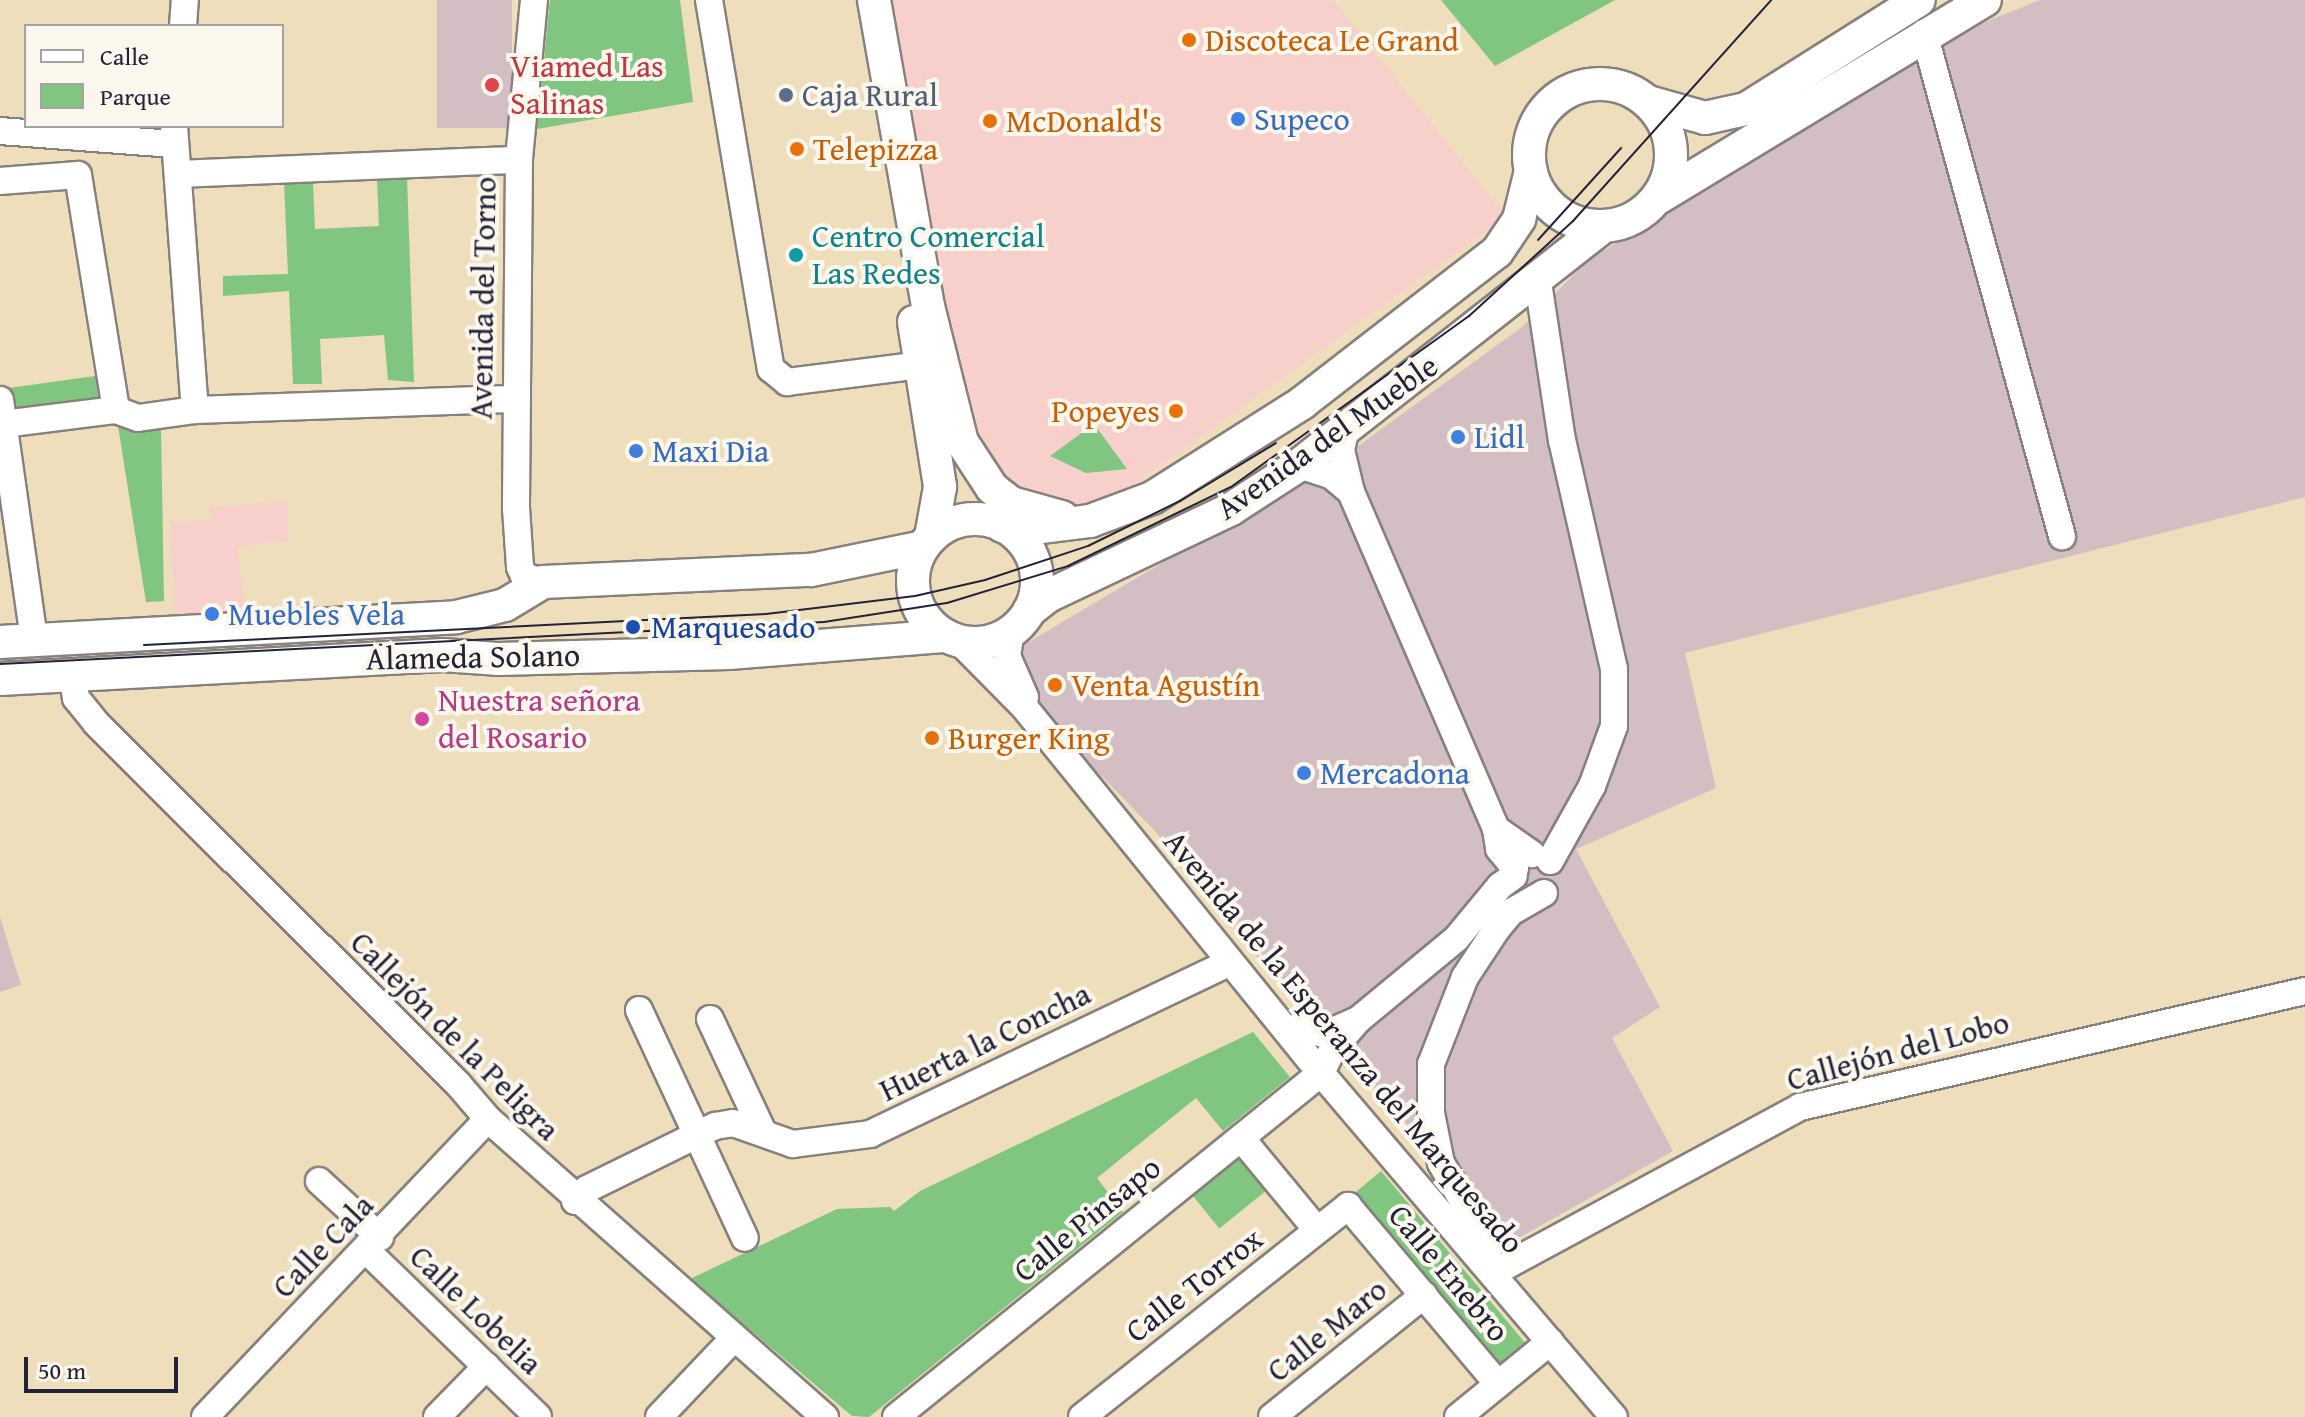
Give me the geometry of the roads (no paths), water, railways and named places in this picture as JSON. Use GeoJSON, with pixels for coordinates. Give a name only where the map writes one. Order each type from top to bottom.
{"type":"FeatureCollection","features":[{"type":"Feature","properties":{"kind":"main road"},"geometry":{"type":"LineString","coordinates":[[855,0],[940,487],[927,542],[914,571],[915,596],[926,619],[952,639],[986,642],[1020,621],[1036,590],[1034,565],[1022,541],[996,524],[973,501],[948,437],[928,329],[928,306]]}},
{"type":"Feature","properties":{"kind":"main road"},"geometry":{"type":"LineString","coordinates":[[874,0],[928,306],[954,416],[975,466],[1011,503],[1054,512],[1072,523]]}},
{"type":"Feature","properties":{"kind":"main road"},"geometry":{"type":"LineString","coordinates":[[1648,102],[1705,118],[1746,109],[1919,0]]}},
{"type":"Feature","properties":{"kind":"main road"},"geometry":{"type":"LineString","coordinates":[[1658,198],[1672,152],[1659,115],[1634,92],[1602,84],[1567,92],[1540,117],[1529,152],[1531,171],[1537,188],[1561,215],[1603,227],[1634,219],[1658,198],[1924,33],[1985,0]]}},
{"type":"Feature","properties":{"kind":"main road","name":"Avenida del Mueble"},"geometry":{"type":"LineString","coordinates":[[996,524],[1027,529],[1072,523],[1120,511],[1190,478],[1302,403],[1475,274],[1519,219],[1531,171]]}},
{"type":"Feature","properties":{"kind":"main road","name":"Avenida del Mueble"},"geometry":{"type":"LineString","coordinates":[[1020,621],[1048,596],[1231,509],[1299,465],[1538,282],[1603,227]]}},
{"type":"Feature","properties":{"kind":"main road"},"geometry":{"type":"LineString","coordinates":[[927,542],[965,520],[996,524]]}},
{"type":"Feature","properties":{"kind":"main road","name":"Alameda Solano"},"geometry":{"type":"LineString","coordinates":[[0,642],[456,617],[505,605],[543,582],[811,570],[927,542]]}},
{"type":"Feature","properties":{"kind":"main road","name":"Alameda Solano"},"geometry":{"type":"LineString","coordinates":[[0,679],[443,655],[498,659],[729,653],[952,639]]}},
{"type":"Feature","properties":{"kind":"street"},"geometry":{"type":"LineString","coordinates":[[183,24],[185,0]]}},
{"type":"Feature","properties":{"kind":"street","name":"Avenida del Torno"},"geometry":{"type":"LineString","coordinates":[[534,0],[519,160],[516,399],[520,567],[524,576],[543,582]]}},
{"type":"Feature","properties":{"kind":"street"},"geometry":{"type":"LineString","coordinates":[[709,0],[771,369],[787,382],[921,365]]}},
{"type":"Feature","properties":{"kind":"street"},"geometry":{"type":"LineString","coordinates":[[1924,33],[2062,536]]}},
{"type":"Feature","properties":{"kind":"street"},"geometry":{"type":"LineString","coordinates":[[0,131],[174,135],[195,410]]}},
{"type":"Feature","properties":{"kind":"street"},"geometry":{"type":"LineString","coordinates":[[178,174],[519,160]]}},
{"type":"Feature","properties":{"kind":"street"},"geometry":{"type":"LineString","coordinates":[[0,181],[78,175],[116,410]]}},
{"type":"Feature","properties":{"kind":"street"},"geometry":{"type":"LineString","coordinates":[[1284,1027],[1326,1034],[1358,1020],[1456,939],[1500,886],[1528,865],[1592,786],[1609,738],[1614,682],[1551,366],[1538,282]]}},
{"type":"Feature","properties":{"kind":"street"},"geometry":{"type":"LineString","coordinates":[[34,639],[1,412],[116,410],[138,418],[195,410],[516,399]]}},
{"type":"Feature","properties":{"kind":"street"},"geometry":{"type":"LineString","coordinates":[[1346,428],[1341,450],[1351,492],[1496,829],[1499,849],[1528,865]]}},
{"type":"Feature","properties":{"kind":"street"},"geometry":{"type":"LineString","coordinates":[[1299,465],[1332,476],[1351,492]]}},
{"type":"Feature","properties":{"kind":"street"},"geometry":{"type":"LineString","coordinates":[[1020,621],[1007,656],[1025,708]]}},
{"type":"Feature","properties":{"kind":"street"},"geometry":{"type":"LineString","coordinates":[[952,639],[1025,708]]}},
{"type":"Feature","properties":{"kind":"street","name":"Callejón de la Peligra"},"geometry":{"type":"LineString","coordinates":[[72,673],[76,698],[96,723],[458,1084],[488,1119],[575,1201],[825,1417]]}},
{"type":"Feature","properties":{"kind":"street","name":"Avenida de la Esperanza del Marquesado"},"geometry":{"type":"LineString","coordinates":[[1025,708],[1321,1073],[1614,1417]]}},
{"type":"Feature","properties":{"kind":"street"},"geometry":{"type":"LineString","coordinates":[[1456,939],[1544,893],[1521,890],[1528,865]]}},
{"type":"Feature","properties":{"kind":"street"},"geometry":{"type":"LineString","coordinates":[[1493,1273],[1483,1236],[1441,1163],[1431,1113],[1431,1064],[1465,977],[1511,912]]}},
{"type":"Feature","properties":{"kind":"street","name":"Huerta la Concha"},"geometry":{"type":"LineString","coordinates":[[762,1130],[793,1144],[870,1134],[1230,962]]}},
{"type":"Feature","properties":{"kind":"street","name":"Callejón del Lobo"},"geometry":{"type":"LineString","coordinates":[[1493,1273],[1800,1107],[2305,991]]}},
{"type":"Feature","properties":{"kind":"street"},"geometry":{"type":"LineString","coordinates":[[639,1010],[745,1238]]}},
{"type":"Feature","properties":{"kind":"street"},"geometry":{"type":"LineString","coordinates":[[710,1019],[762,1130]]}},
{"type":"Feature","properties":{"kind":"street","name":"Calle Pinsapo"},"geometry":{"type":"LineString","coordinates":[[896,1417],[1321,1073],[1332,1050],[1358,1020]]}},
{"type":"Feature","properties":{"kind":"street","name":"Calle Cala"},"geometry":{"type":"LineString","coordinates":[[205,1417],[373,1244],[488,1119]]}},
{"type":"Feature","properties":{"kind":"street"},"geometry":{"type":"LineString","coordinates":[[575,1201],[587,1189],[696,1133],[733,1123],[762,1130]]}},
{"type":"Feature","properties":{"kind":"street"},"geometry":{"type":"LineString","coordinates":[[1241,1138],[1317,1230]]}},
{"type":"Feature","properties":{"kind":"street","name":"Calle Lobelia"},"geometry":{"type":"LineString","coordinates":[[319,1181],[373,1244],[538,1417]]}},
{"type":"Feature","properties":{"kind":"street","name":"Calle Torrox"},"geometry":{"type":"LineString","coordinates":[[1082,1417],[1348,1206]]}},
{"type":"Feature","properties":{"kind":"street","name":"Calle Enebro"},"geometry":{"type":"LineString","coordinates":[[1348,1206],[1498,1384]]}},
{"type":"Feature","properties":{"kind":"street","name":"Calle Maro"},"geometry":{"type":"LineString","coordinates":[[1272,1417],[1424,1295]]}},
{"type":"Feature","properties":{"kind":"street"},"geometry":{"type":"LineString","coordinates":[[659,1417],[733,1339]]}},
{"type":"Feature","properties":{"kind":"street"},"geometry":{"type":"LineString","coordinates":[[1458,1417],[1550,1342]]}},
{"type":"Feature","properties":{"kind":"street"},"geometry":{"type":"LineString","coordinates":[[437,1417],[487,1366]]}},
{"type":"Feature","properties":{"kind":"tram line"},"geometry":{"type":"LineString","coordinates":[[0,664],[824,622],[947,603],[1068,566],[1231,487],[1469,316],[1573,221],[1771,0]]}},
{"type":"Feature","properties":{"kind":"tram line"},"geometry":{"type":"LineString","coordinates":[[1538,240],[1621,148]]}},
{"type":"Feature","properties":{"kind":"tram line"},"geometry":{"type":"LineString","coordinates":[[144,645],[766,614],[915,596],[985,580],[1088,546],[1180,501],[1276,443]]}},
{"type":"Feature","properties":{"kind":"place","name":"Discoteca Le Grand"},"geometry":{"type":"Point","coordinates":[1189,40]}},
{"type":"Feature","properties":{"kind":"place","name":"Viamed Las Salinas"},"geometry":{"type":"Point","coordinates":[492,85]}},
{"type":"Feature","properties":{"kind":"place","name":"Caja Rural"},"geometry":{"type":"Point","coordinates":[786,95]}},
{"type":"Feature","properties":{"kind":"place","name":"Supeco"},"geometry":{"type":"Point","coordinates":[1238,119]}},
{"type":"Feature","properties":{"kind":"place","name":"McDonald's"},"geometry":{"type":"Point","coordinates":[990,121]}},
{"type":"Feature","properties":{"kind":"place","name":"Telepizza"},"geometry":{"type":"Point","coordinates":[797,149]}},
{"type":"Feature","properties":{"kind":"place","name":"Centro Comercial Las Redes"},"geometry":{"type":"Point","coordinates":[796,255]}},
{"type":"Feature","properties":{"kind":"place","name":"Popeyes"},"geometry":{"type":"Point","coordinates":[1176,411]}},
{"type":"Feature","properties":{"kind":"place","name":"Lidl"},"geometry":{"type":"Point","coordinates":[1458,437]}},
{"type":"Feature","properties":{"kind":"place","name":"Maxi Dia"},"geometry":{"type":"Point","coordinates":[636,451]}},
{"type":"Feature","properties":{"kind":"place","name":"Muebles Vela"},"geometry":{"type":"Point","coordinates":[212,614]}},
{"type":"Feature","properties":{"kind":"place","name":"Marquesado"},"geometry":{"type":"Point","coordinates":[633,627]}},
{"type":"Feature","properties":{"kind":"place","name":"Venta Agustín"},"geometry":{"type":"Point","coordinates":[1055,685]}},
{"type":"Feature","properties":{"kind":"place","name":"Nuestra señora del Rosario"},"geometry":{"type":"Point","coordinates":[422,719]}},
{"type":"Feature","properties":{"kind":"place","name":"Burger King"},"geometry":{"type":"Point","coordinates":[932,738]}},
{"type":"Feature","properties":{"kind":"place","name":"Mercadona"},"geometry":{"type":"Point","coordinates":[1304,773]}}]}
